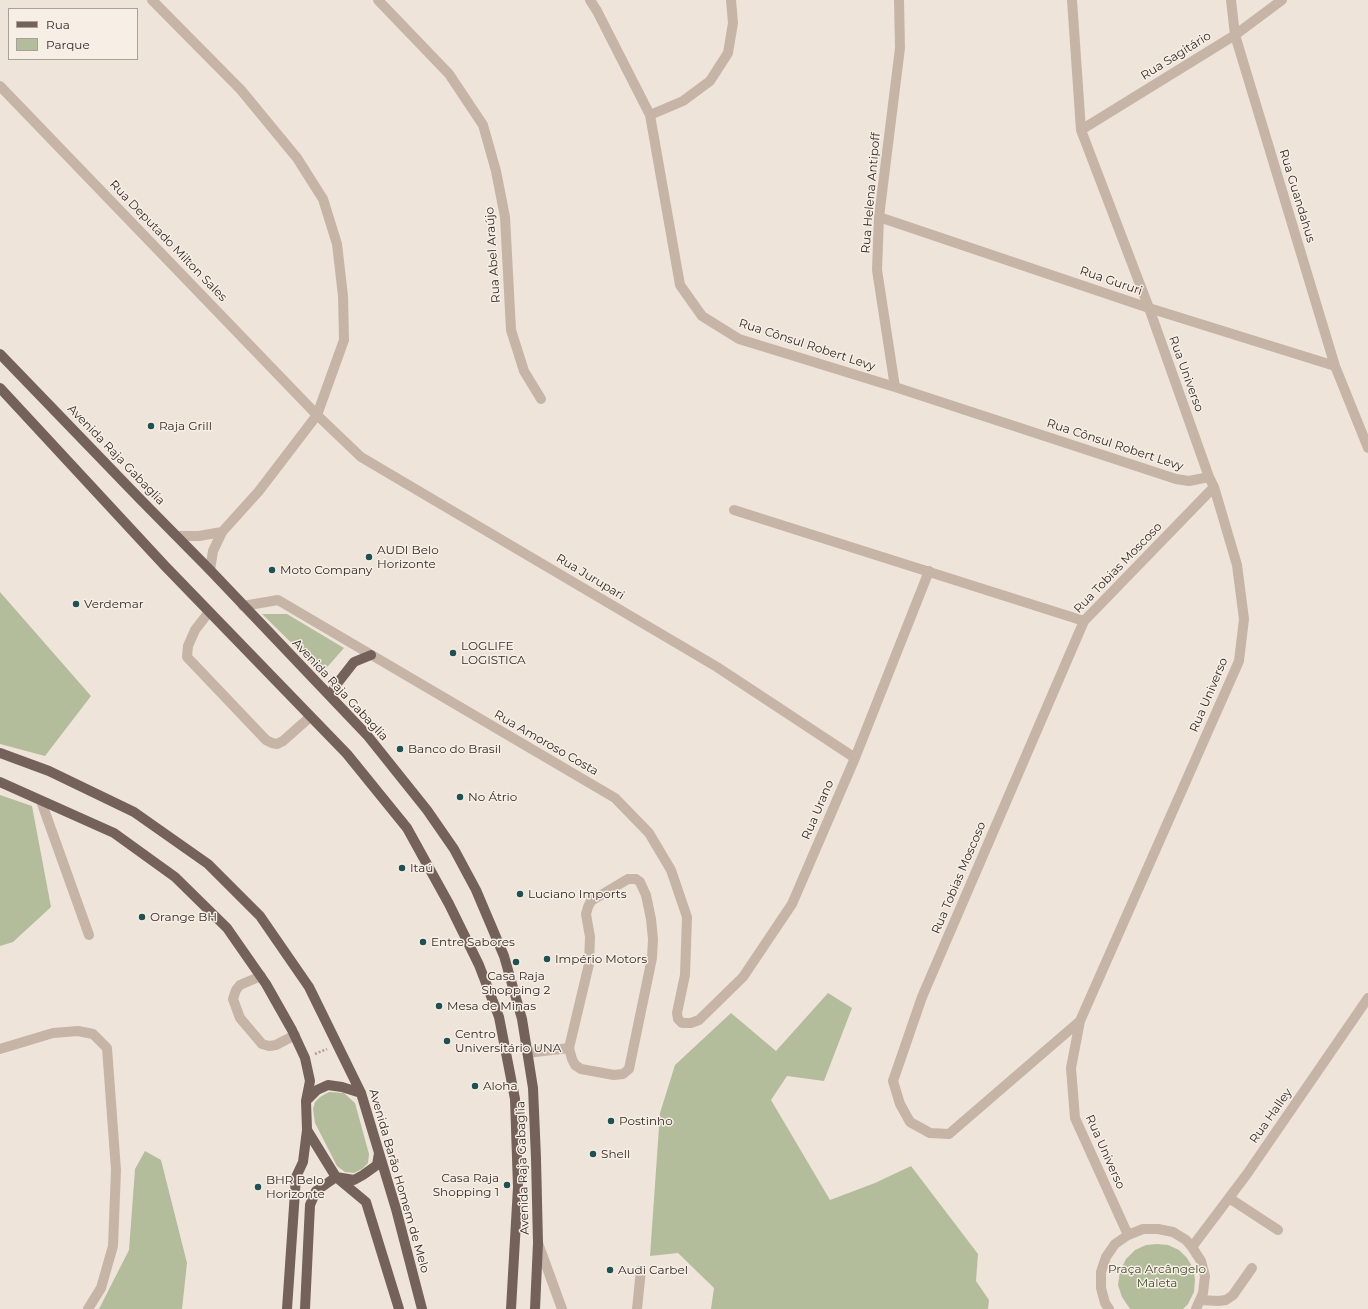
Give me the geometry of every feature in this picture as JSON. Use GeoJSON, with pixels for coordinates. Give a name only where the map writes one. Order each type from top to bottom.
{"type":"FeatureCollection","features":[{"type":"Feature","properties":{"kind":"main road","name":"Avenida Raja Gabaglia"},"geometry":{"type":"LineString","coordinates":[[0,354],[210,570],[367,735],[427,810],[454,849],[476,890],[504,956],[522,1019],[533,1088],[538,1243],[535,1309]]}},
{"type":"Feature","properties":{"kind":"main road","name":"Avenida Raja Gabaglia"},"geometry":{"type":"LineString","coordinates":[[0,388],[107,505],[347,754],[407,828],[449,904],[479,965],[499,1017],[515,1099],[518,1187],[511,1309]]}},
{"type":"Feature","properties":{"kind":"main road"},"geometry":{"type":"LineString","coordinates":[[330,696],[336,684],[354,662],[371,655]]}},
{"type":"Feature","properties":{"kind":"main road","name":"Avenida Barão Homem de Melo"},"geometry":{"type":"LineString","coordinates":[[0,753],[49,771],[134,812],[208,864],[260,916],[310,987],[361,1093],[396,1209],[422,1309]]}},
{"type":"Feature","properties":{"kind":"main road"},"geometry":{"type":"LineString","coordinates":[[0,782],[114,833],[176,877],[227,928],[261,976],[295,1035],[306,1058],[310,1081],[306,1101],[307,1130],[303,1162],[296,1176],[288,1309]]}},
{"type":"Feature","properties":{"kind":"main road"},"geometry":{"type":"LineString","coordinates":[[306,1101],[317,1090],[328,1085],[342,1087],[361,1093]]}},
{"type":"Feature","properties":{"kind":"main road"},"geometry":{"type":"LineString","coordinates":[[307,1130],[336,1177],[366,1202],[399,1309]]}},
{"type":"Feature","properties":{"kind":"main road"},"geometry":{"type":"LineString","coordinates":[[305,1309],[310,1205],[316,1190],[336,1177],[354,1180],[363,1175],[377,1165],[379,1153]]}},
{"type":"Feature","properties":{"kind":"street"},"geometry":{"type":"LineString","coordinates":[[152,0],[241,90],[297,158],[323,199],[337,244],[343,296],[344,340],[317,415],[259,491],[222,532],[213,551],[210,570]]}},
{"type":"Feature","properties":{"kind":"street","name":"Rua Abel Araújo"},"geometry":{"type":"LineString","coordinates":[[378,0],[449,74],[483,125],[496,171],[505,217],[511,330],[524,371],[541,399]]}},
{"type":"Feature","properties":{"kind":"street","name":"Rua Cônsul Robert Levy"},"geometry":{"type":"LineString","coordinates":[[590,0],[650,116],[680,285],[702,316],[739,339],[895,387],[1176,479],[1189,481],[1209,477]]}},
{"type":"Feature","properties":{"kind":"street"},"geometry":{"type":"LineString","coordinates":[[650,116],[683,101],[710,81],[728,53],[734,23],[731,0]]}},
{"type":"Feature","properties":{"kind":"street","name":"Rua Helena Antipoff"},"geometry":{"type":"LineString","coordinates":[[895,387],[877,270],[879,217],[900,48],[899,0]]}},
{"type":"Feature","properties":{"kind":"street","name":"Rua Universo"},"geometry":{"type":"LineString","coordinates":[[1072,0],[1081,130],[1149,308],[1209,477],[1214,487],[1237,565],[1244,619],[1239,661],[1080,1021],[1071,1068],[1075,1118],[1128,1234]]}},
{"type":"Feature","properties":{"kind":"street","name":"Rua Guandahus"},"geometry":{"type":"LineString","coordinates":[[1231,0],[1235,35],[1335,366],[1368,448]]}},
{"type":"Feature","properties":{"kind":"street","name":"Rua Sagitário"},"geometry":{"type":"LineString","coordinates":[[1081,130],[1235,35],[1282,0]]}},
{"type":"Feature","properties":{"kind":"street","name":"Rua Deputado Milton Sales"},"geometry":{"type":"LineString","coordinates":[[0,86],[317,415]]}},
{"type":"Feature","properties":{"kind":"street","name":"Rua Gururi"},"geometry":{"type":"LineString","coordinates":[[879,217],[1149,308],[1335,366]]}},
{"type":"Feature","properties":{"kind":"street","name":"Rua Jurupari"},"geometry":{"type":"LineString","coordinates":[[317,415],[361,457],[717,667],[855,758]]}},
{"type":"Feature","properties":{"kind":"street","name":"Rua Tobias Moscoso"},"geometry":{"type":"LineString","coordinates":[[1080,1021],[948,1134],[930,1133],[910,1122],[900,1104],[892,1081],[922,997],[1084,621],[1214,487]]}},
{"type":"Feature","properties":{"kind":"street"},"geometry":{"type":"LineString","coordinates":[[734,510],[1084,621]]}},
{"type":"Feature","properties":{"kind":"street"},"geometry":{"type":"LineString","coordinates":[[177,536],[199,536],[222,532]]}},
{"type":"Feature","properties":{"kind":"street","name":"Rua Urano"},"geometry":{"type":"LineString","coordinates":[[682,1023],[691,1024],[699,1020],[743,977],[792,904],[855,758],[929,572]]}},
{"type":"Feature","properties":{"kind":"street","name":"Rua Amoroso Costa"},"geometry":{"type":"LineString","coordinates":[[243,606],[278,600],[615,798],[649,833],[671,870],[687,917],[685,975],[677,1013],[678,1020],[682,1023]]}},
{"type":"Feature","properties":{"kind":"street"},"geometry":{"type":"LineString","coordinates":[[209,612],[196,630],[188,646],[187,657],[266,740],[272,744],[277,744],[283,741],[310,716]]}},
{"type":"Feature","properties":{"kind":"street"},"geometry":{"type":"LineString","coordinates":[[41,801],[89,934]]}},
{"type":"Feature","properties":{"kind":"street"},"geometry":{"type":"LineString","coordinates":[[628,878],[636,879],[640,882],[646,895],[653,939],[652,958],[629,1069],[623,1074],[614,1075],[581,1069],[575,1065],[569,1048],[589,964],[590,937],[586,914],[588,907],[591,901],[628,878]]}},
{"type":"Feature","properties":{"kind":"street"},"geometry":{"type":"LineString","coordinates":[[261,976],[240,985],[236,990],[233,999],[240,1018],[262,1044],[269,1046],[295,1035]]}},
{"type":"Feature","properties":{"kind":"street","name":"Rua Halley"},"geometry":{"type":"LineString","coordinates":[[1192,1247],[1229,1198],[1368,998]]}},
{"type":"Feature","properties":{"kind":"street"},"geometry":{"type":"LineString","coordinates":[[0,1049],[53,1033],[78,1031],[92,1034],[108,1048],[116,1170],[113,1246],[101,1288],[88,1309]]}},
{"type":"Feature","properties":{"kind":"street"},"geometry":{"type":"LineString","coordinates":[[527,1052],[569,1048]]}},
{"type":"Feature","properties":{"kind":"street"},"geometry":{"type":"LineString","coordinates":[[1229,1198],[1278,1230]]}},
{"type":"Feature","properties":{"kind":"street"},"geometry":{"type":"LineString","coordinates":[[1109,1309],[1105,1303],[1101,1288],[1101,1272],[1106,1257],[1115,1244],[1128,1234],[1143,1229],[1158,1229],[1173,1232],[1186,1240],[1192,1247],[1201,1261],[1205,1276],[1204,1293],[1198,1304]]}},
{"type":"Feature","properties":{"kind":"street"},"geometry":{"type":"LineString","coordinates":[[538,1243],[562,1309]]}},
{"type":"Feature","properties":{"kind":"street"},"geometry":{"type":"LineString","coordinates":[[1198,1304],[1226,1300],[1232,1295],[1252,1268]]}},
{"type":"Feature","properties":{"kind":"street"},"geometry":{"type":"LineString","coordinates":[[637,1309],[641,1270]]}},
{"type":"Feature","properties":{"kind":"path"},"geometry":{"type":"LineString","coordinates":[[306,1058],[339,1046]]}},
{"type":"Feature","properties":{"kind":"green space"},"geometry":{"type":"Polygon","coordinates":[[[0,592],[91,696],[45,756],[0,744],[0,592]]]}},
{"type":"Feature","properties":{"kind":"green space"},"geometry":{"type":"Polygon","coordinates":[[[262,614],[287,614],[344,648],[322,673],[262,614]]]}},
{"type":"Feature","properties":{"kind":"green space"},"geometry":{"type":"Polygon","coordinates":[[[0,795],[32,806],[51,907],[13,942],[0,946],[0,795]]]}},
{"type":"Feature","properties":{"kind":"green space"},"geometry":{"type":"Polygon","coordinates":[[[828,993],[852,1008],[824,1081],[787,1076],[771,1100],[830,1200],[875,1183],[911,1166],[978,1254],[976,1281],[989,1300],[988,1309],[711,1309],[714,1288],[678,1253],[650,1256],[660,1113],[675,1065],[731,1013],[776,1051],[828,993]]]}},
{"type":"Feature","properties":{"kind":"green space"},"geometry":{"type":"Polygon","coordinates":[[[329,1092],[344,1093],[355,1103],[369,1154],[368,1163],[362,1169],[354,1173],[345,1172],[337,1166],[315,1123],[313,1109],[315,1102],[329,1092]]]}},
{"type":"Feature","properties":{"kind":"green space"},"geometry":{"type":"Polygon","coordinates":[[[145,1151],[161,1160],[187,1263],[182,1309],[99,1309],[129,1250],[135,1169],[145,1151]]]}},
{"type":"Feature","properties":{"kind":"green space","name":"Praça Arcângelo Maleta"},"geometry":{"type":"Polygon","coordinates":[[[1146,1245],[1168,1245],[1179,1250],[1187,1258],[1193,1268],[1195,1279],[1194,1292],[1188,1304],[1183,1309],[1130,1309],[1122,1297],[1118,1285],[1120,1271],[1126,1259],[1135,1250],[1146,1245]]]}},
{"type":"Feature","properties":{"kind":"place","name":"Raja Grill"},"geometry":{"type":"Point","coordinates":[151,426]}},
{"type":"Feature","properties":{"kind":"place","name":"AUDI Belo Horizonte"},"geometry":{"type":"Point","coordinates":[369,557]}},
{"type":"Feature","properties":{"kind":"place","name":"Moto Company"},"geometry":{"type":"Point","coordinates":[272,570]}},
{"type":"Feature","properties":{"kind":"place","name":"Verdemar"},"geometry":{"type":"Point","coordinates":[76,604]}},
{"type":"Feature","properties":{"kind":"place","name":"LOGLIFE LOGISTICA"},"geometry":{"type":"Point","coordinates":[453,653]}},
{"type":"Feature","properties":{"kind":"place","name":"Banco do Brasil"},"geometry":{"type":"Point","coordinates":[400,749]}},
{"type":"Feature","properties":{"kind":"place","name":"No Átrio"},"geometry":{"type":"Point","coordinates":[460,797]}},
{"type":"Feature","properties":{"kind":"place","name":"Itaú"},"geometry":{"type":"Point","coordinates":[402,868]}},
{"type":"Feature","properties":{"kind":"place","name":"Luciano Imports"},"geometry":{"type":"Point","coordinates":[520,894]}},
{"type":"Feature","properties":{"kind":"place","name":"Orange BH"},"geometry":{"type":"Point","coordinates":[142,917]}},
{"type":"Feature","properties":{"kind":"place","name":"Entre Sabores"},"geometry":{"type":"Point","coordinates":[423,942]}},
{"type":"Feature","properties":{"kind":"place","name":"Império Motors"},"geometry":{"type":"Point","coordinates":[547,959]}},
{"type":"Feature","properties":{"kind":"place","name":"Casa Raja Shopping 2"},"geometry":{"type":"Point","coordinates":[516,962]}},
{"type":"Feature","properties":{"kind":"place","name":"Mesa de Minas"},"geometry":{"type":"Point","coordinates":[439,1006]}},
{"type":"Feature","properties":{"kind":"place","name":"Centro Universitário UNA"},"geometry":{"type":"Point","coordinates":[447,1041]}},
{"type":"Feature","properties":{"kind":"place","name":"Aloha"},"geometry":{"type":"Point","coordinates":[475,1086]}},
{"type":"Feature","properties":{"kind":"place","name":"Postinho"},"geometry":{"type":"Point","coordinates":[611,1121]}},
{"type":"Feature","properties":{"kind":"place","name":"Shell"},"geometry":{"type":"Point","coordinates":[593,1154]}},
{"type":"Feature","properties":{"kind":"place","name":"Casa Raja Shopping 1"},"geometry":{"type":"Point","coordinates":[507,1185]}},
{"type":"Feature","properties":{"kind":"place","name":"BHR Belo Horizonte"},"geometry":{"type":"Point","coordinates":[258,1187]}},
{"type":"Feature","properties":{"kind":"place","name":"Audi Carbel"},"geometry":{"type":"Point","coordinates":[610,1270]}}]}
